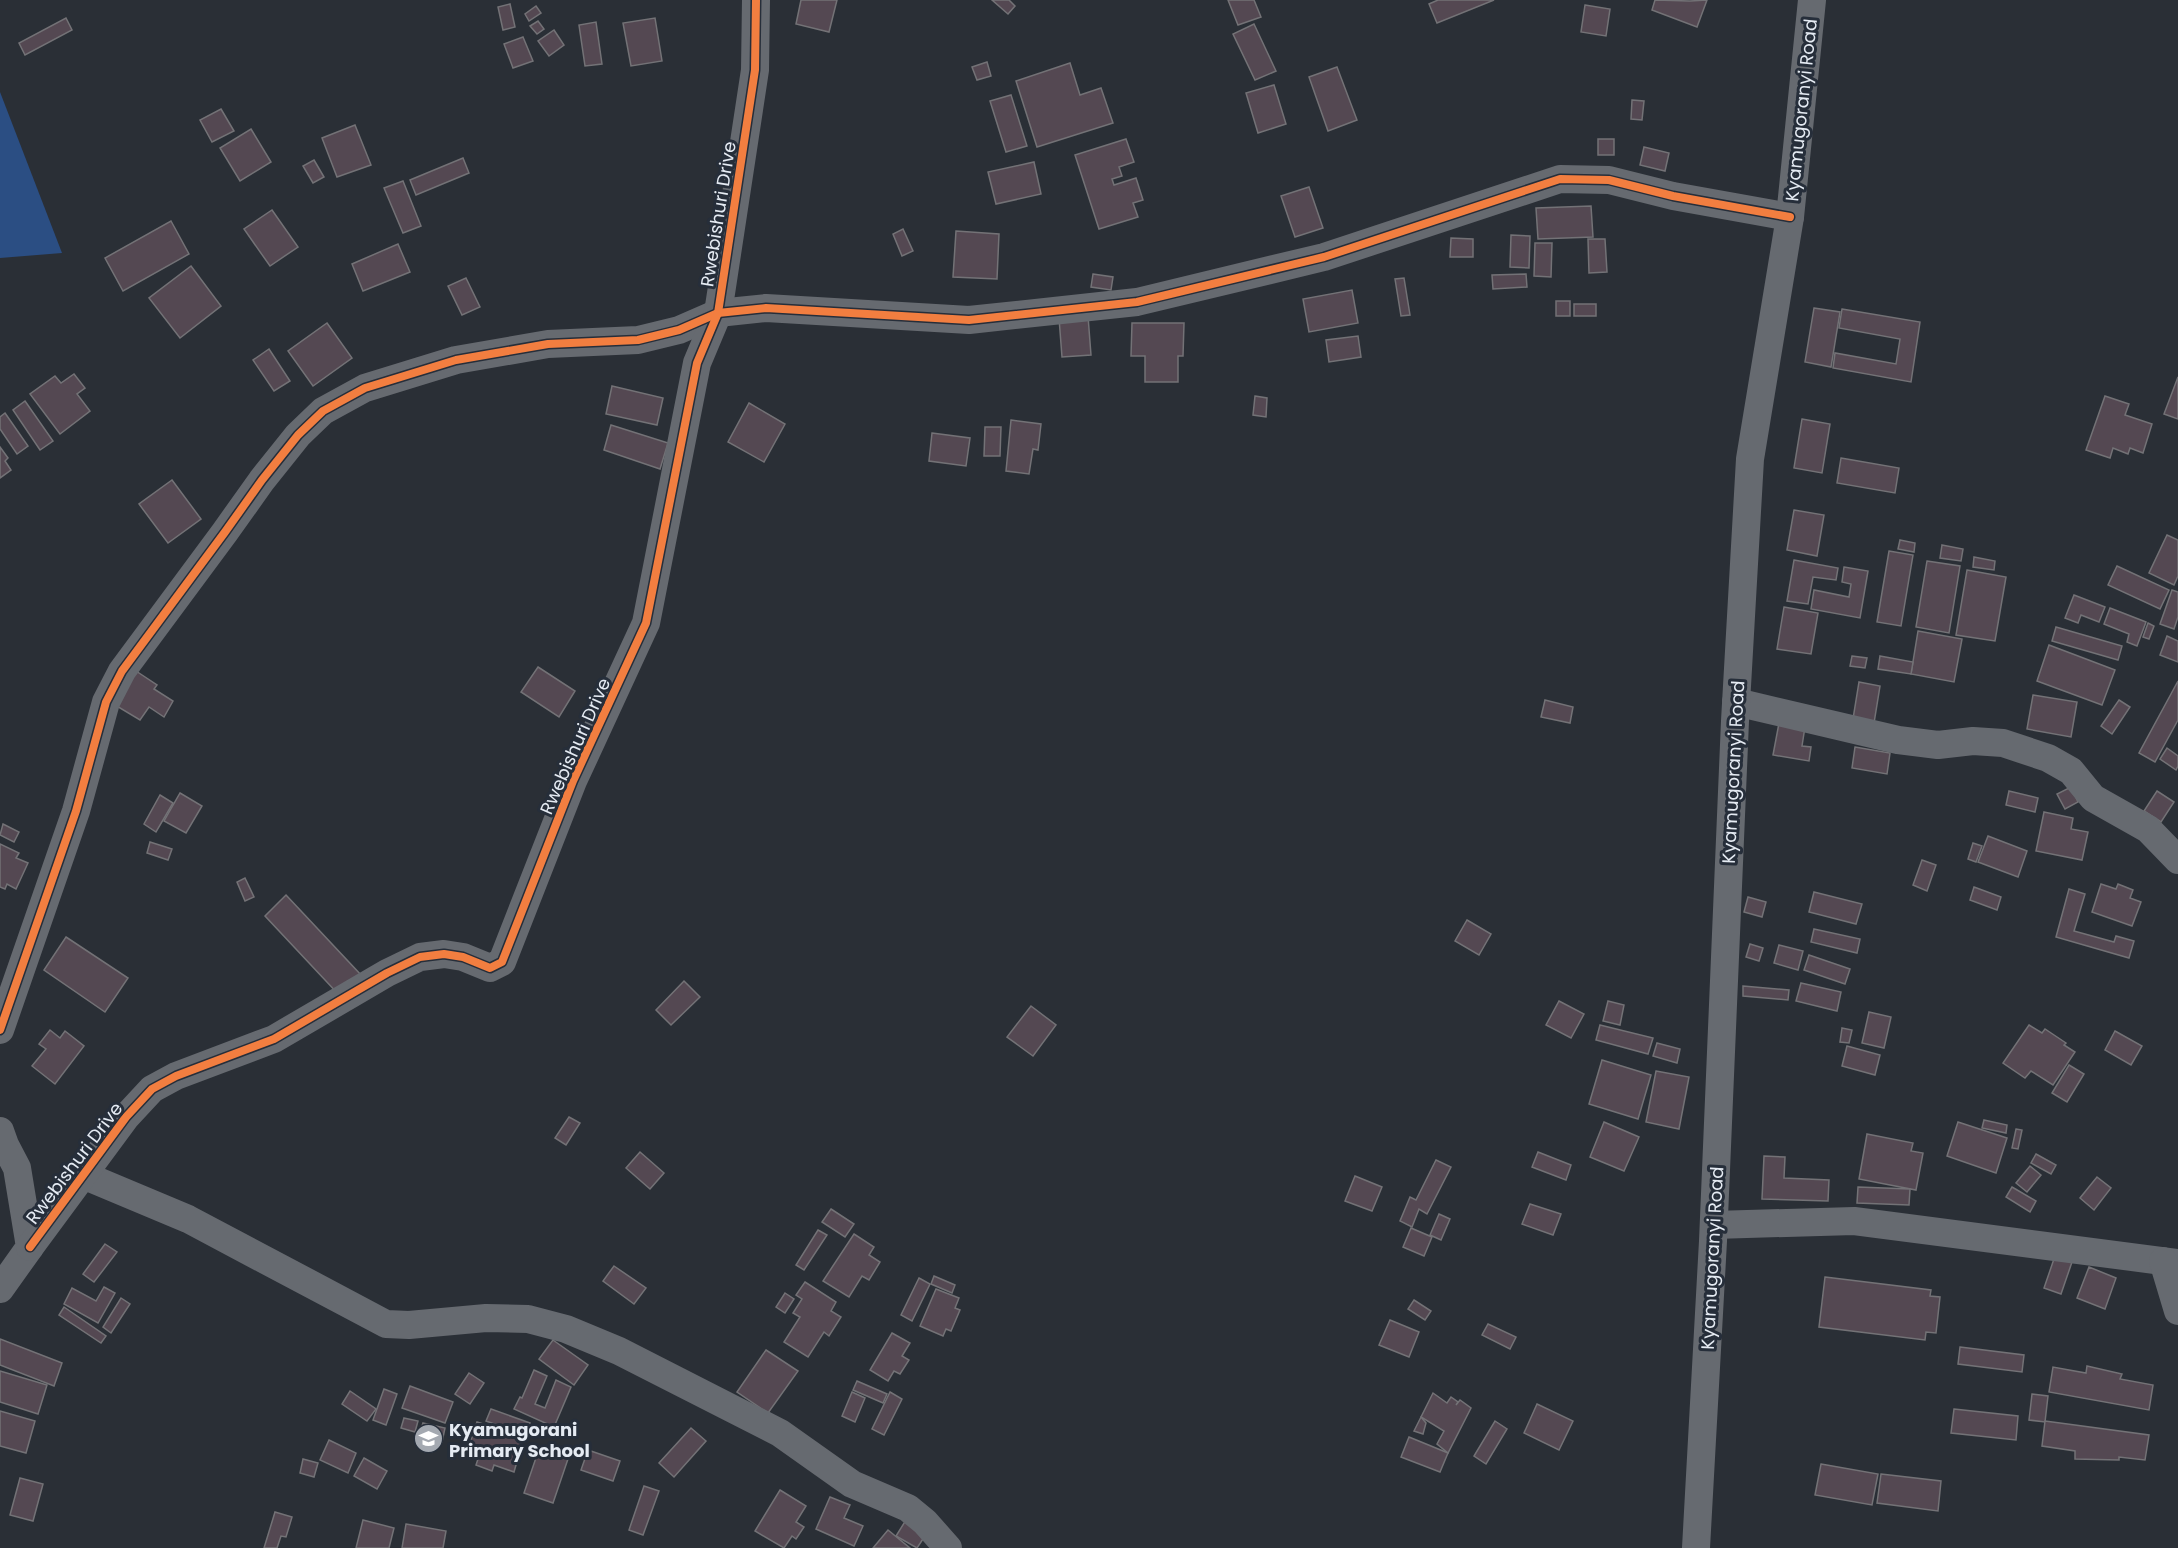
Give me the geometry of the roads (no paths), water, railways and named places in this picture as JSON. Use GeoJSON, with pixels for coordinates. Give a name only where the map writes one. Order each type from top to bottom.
{"type":"FeatureCollection","features":[{"type":"Feature","properties":{"kind":"street","name":"Rwebishuri Drive"},"geometry":{"type":"LineString","coordinates":[[0,1288],[140,1100],[152,1089],[176,1076],[274,1039],[387,973],[420,957],[444,954],[463,957],[490,968],[502,962],[573,781],[646,623],[697,363],[718,313],[755,70],[756,0]]}},
{"type":"Feature","properties":{"kind":"street","name":"Kyamugoranyi Road"},"geometry":{"type":"LineString","coordinates":[[1696,1548],[1714,1225],[1736,702],[1750,459],[1790,217],[1812,0]]}},
{"type":"Feature","properties":{"kind":"street"},"geometry":{"type":"LineString","coordinates":[[0,1030],[76,811],[106,702],[122,671],[262,480],[298,435],[323,411],[365,388],[456,360],[548,344],[638,340],[679,330],[718,313],[766,308],[969,320],[1137,302],[1324,257],[1560,179],[1609,180],[1673,196],[1790,217]]}},
{"type":"Feature","properties":{"kind":"street"},"geometry":{"type":"LineString","coordinates":[[1736,702],[1898,740],[1938,745],[1973,741],[2003,743],[2048,758],[2071,771],[2093,798],[2148,829],[2178,861]]}},
{"type":"Feature","properties":{"kind":"street"},"geometry":{"type":"LineString","coordinates":[[0,1131],[17,1168],[30,1246]]}},
{"type":"Feature","properties":{"kind":"street"},"geometry":{"type":"LineString","coordinates":[[83,1175],[188,1219],[386,1324],[409,1325],[486,1318],[528,1319],[566,1329],[619,1351],[780,1433],[852,1484],[908,1508],[925,1522],[948,1548]]}},
{"type":"Feature","properties":{"kind":"street"},"geometry":{"type":"LineString","coordinates":[[1714,1225],[1854,1221],[2170,1262],[2178,1311]]}},
{"type":"Feature","properties":{"kind":"place","name":"Kyamugorani Primary School"},"geometry":{"type":"Point","coordinates":[428,1439]}}]}
